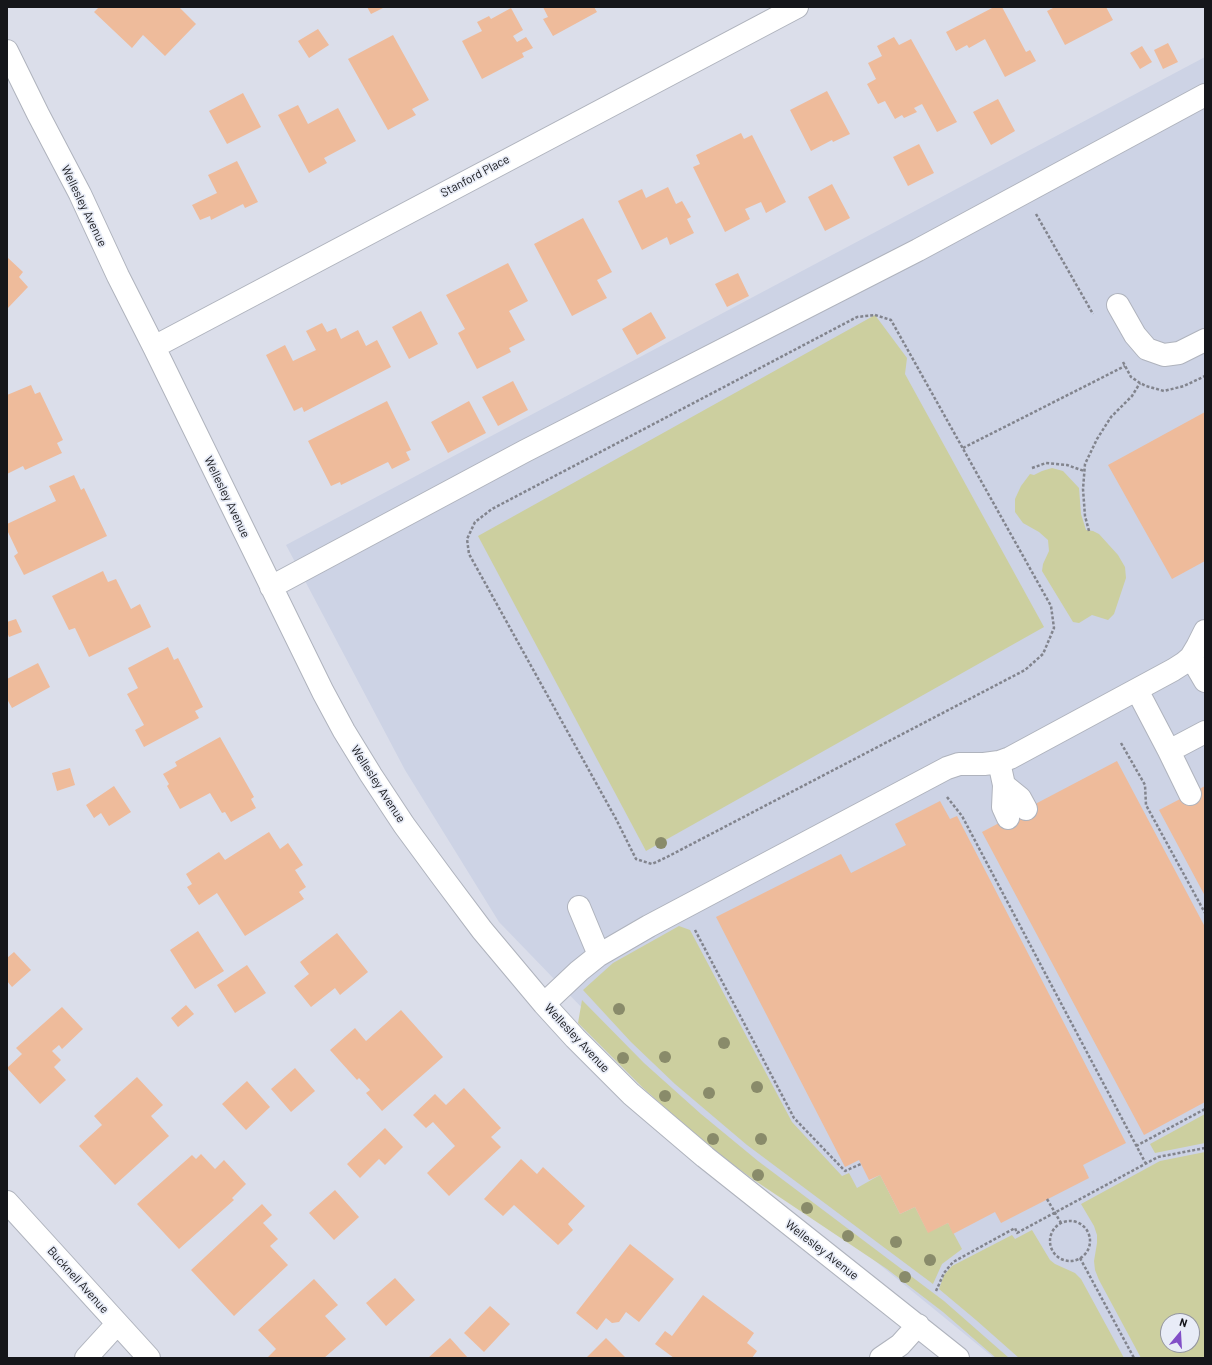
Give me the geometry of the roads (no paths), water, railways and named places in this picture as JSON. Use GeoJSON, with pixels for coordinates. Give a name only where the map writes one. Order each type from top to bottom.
{"type":"FeatureCollection","features":[{"type":"Feature","properties":{"kind":"street","name":"Stanford Place"},"geometry":{"type":"LineString","coordinates":[[154,347],[797,7]]}},
{"type":"Feature","properties":{"kind":"street","name":"Wellesley Avenue"},"geometry":{"type":"LineString","coordinates":[[7,50],[38,114],[80,194],[118,276],[323,692],[344,731],[404,825],[482,930],[544,1004],[631,1094],[740,1185],[958,1358]]}},
{"type":"Feature","properties":{"kind":"street"},"geometry":{"type":"LineString","coordinates":[[271,587],[525,451],[918,250],[1205,95]]}},
{"type":"Feature","properties":{"kind":"street"},"geometry":{"type":"LineString","coordinates":[[1118,305],[1135,335],[1147,349],[1164,355],[1179,353],[1205,340]]}},
{"type":"Feature","properties":{"kind":"street"},"geometry":{"type":"LineString","coordinates":[[544,1004],[580,971],[600,955],[623,940],[946,768],[959,764],[984,764],[998,762],[1027,749],[1137,690],[1184,663],[1197,648],[1205,631]]}},
{"type":"Feature","properties":{"kind":"street"},"geometry":{"type":"LineString","coordinates":[[1190,657],[1205,681]]}},
{"type":"Feature","properties":{"kind":"street"},"geometry":{"type":"LineString","coordinates":[[1137,690],[1190,794]]}},
{"type":"Feature","properties":{"kind":"street"},"geometry":{"type":"LineString","coordinates":[[1169,751],[1205,732]]}},
{"type":"Feature","properties":{"kind":"street"},"geometry":{"type":"LineString","coordinates":[[998,762],[1004,785],[1020,798],[1017,814]]}},
{"type":"Feature","properties":{"kind":"street"},"geometry":{"type":"LineString","coordinates":[[578,906],[600,955]]}},
{"type":"Feature","properties":{"kind":"street","name":"Bucknell Avenue"},"geometry":{"type":"LineString","coordinates":[[7,1202],[149,1358]]}},
{"type":"Feature","properties":{"kind":"street"},"geometry":{"type":"LineString","coordinates":[[86,1358],[117,1324]]}},
{"type":"Feature","properties":{"kind":"street"},"geometry":{"type":"LineString","coordinates":[[881,1358],[900,1345],[918,1325]]}}]}
